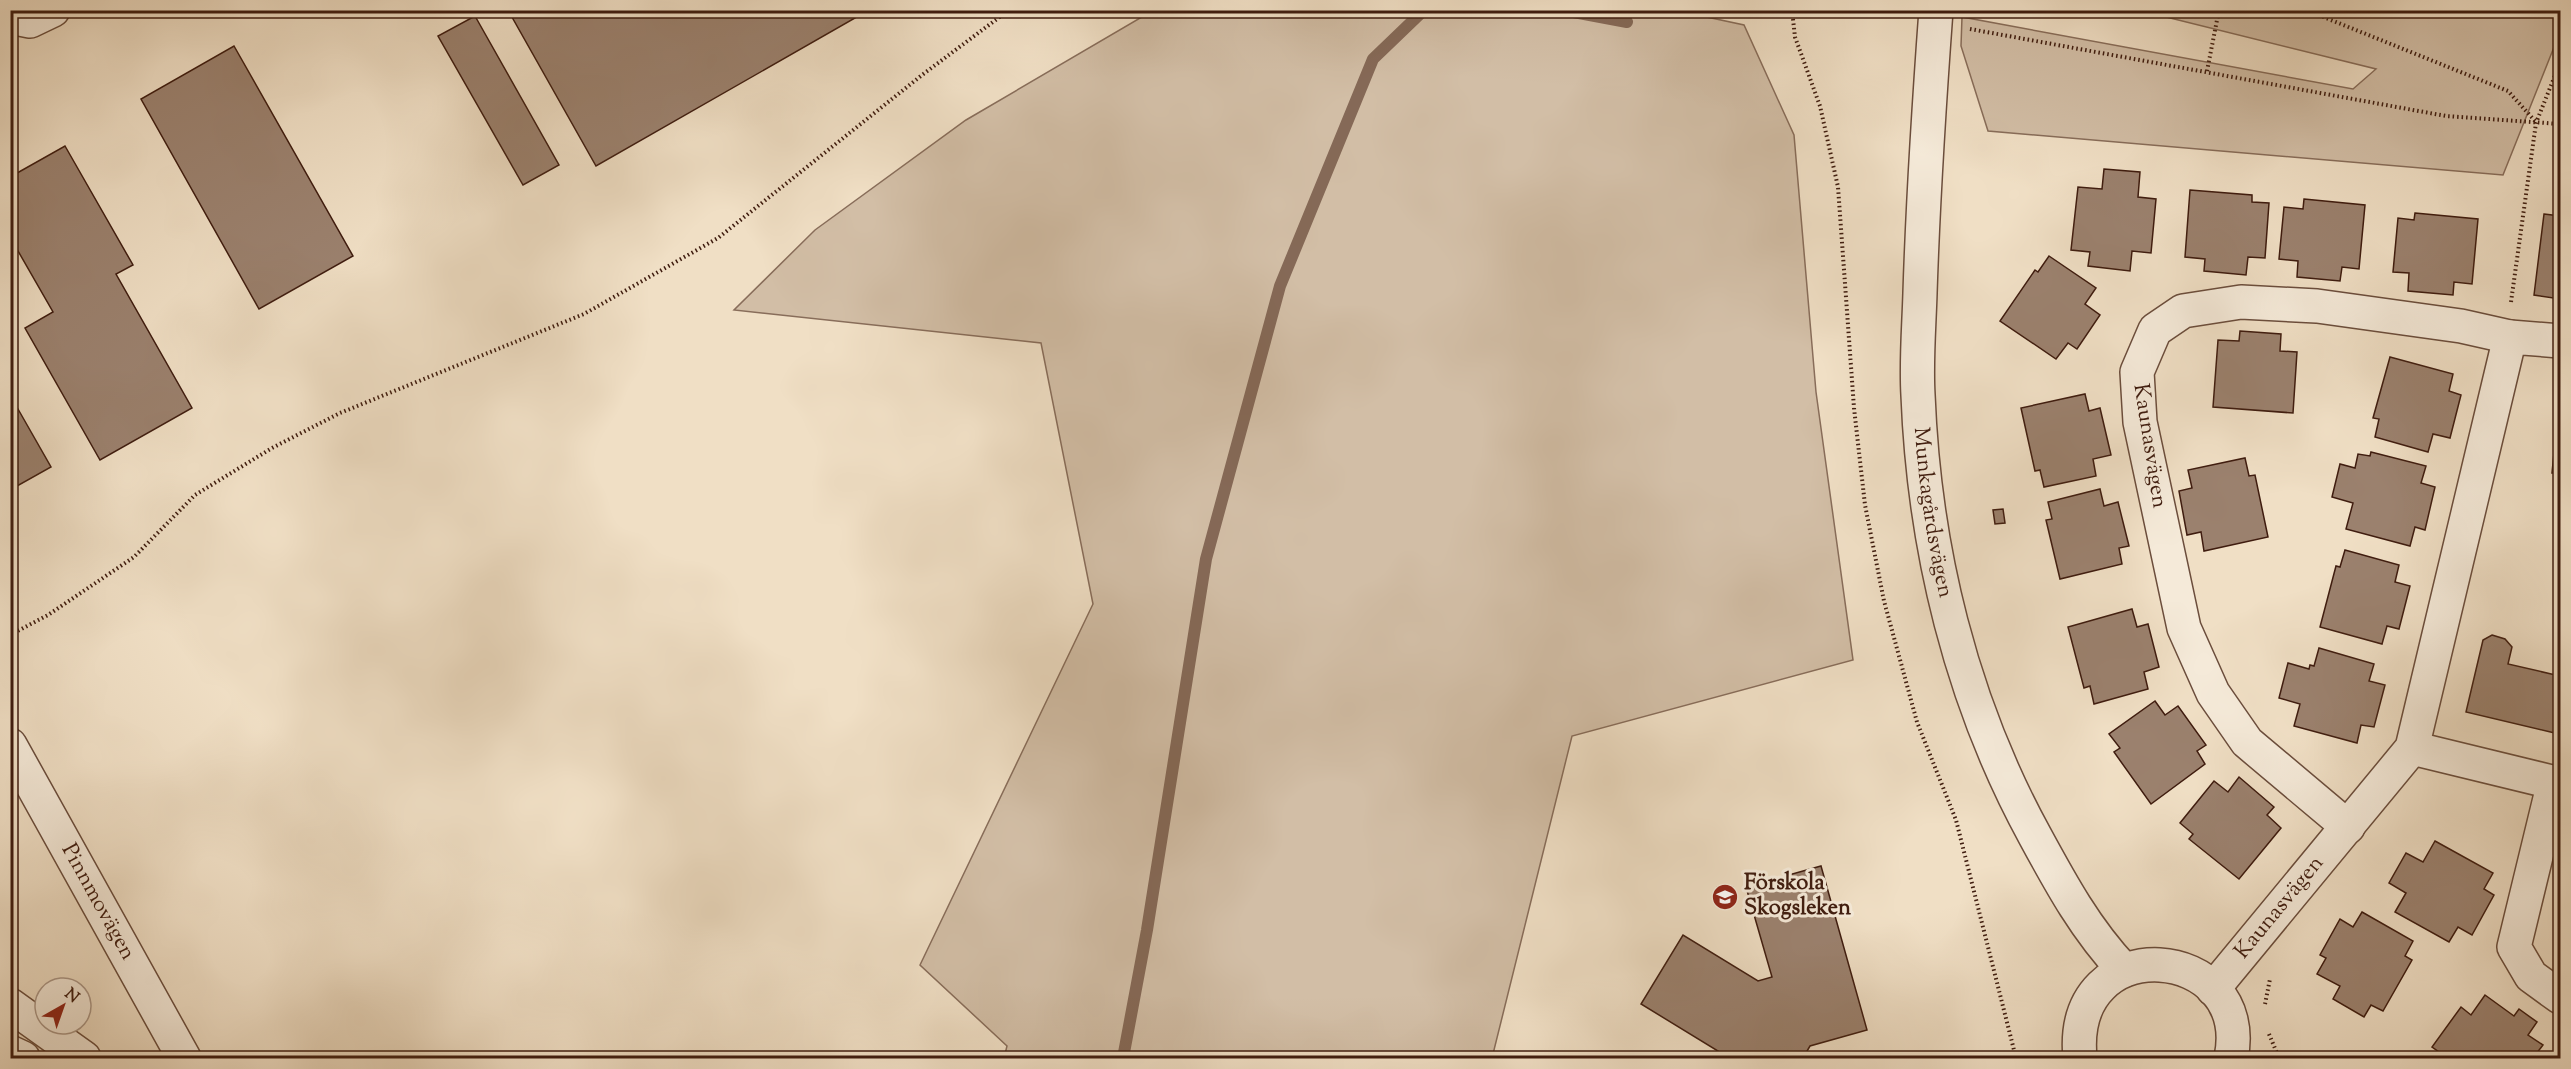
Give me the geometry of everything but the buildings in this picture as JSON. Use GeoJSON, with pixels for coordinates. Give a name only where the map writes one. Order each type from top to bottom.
{"type":"FeatureCollection","features":[{"type":"Feature","properties":{"kind":"street"},"geometry":{"type":"LineString","coordinates":[[10,17],[30,21],[53,10]]}},
{"type":"Feature","properties":{"kind":"street","name":"Munkagårdsvägen"},"geometry":{"type":"LineString","coordinates":[[1936,10],[1923,184],[1918,394],[1934,550],[1961,663],[2011,792],[2071,903],[2102,947],[2124,970]]}},
{"type":"Feature","properties":{"kind":"street","name":"Kaunasvägen"},"geometry":{"type":"LineString","coordinates":[[2348,828],[2247,742],[2213,693],[2184,628],[2140,422],[2137,372],[2155,330],[2183,311],[2241,302],[2317,306],[2461,326],[2510,336],[2560,341]]}},
{"type":"Feature","properties":{"kind":"street","name":"Kaunasvägen"},"geometry":{"type":"LineString","coordinates":[[2213,989],[2412,748],[2510,336]]}},
{"type":"Feature","properties":{"kind":"street","name":"Pinnmovägen"},"geometry":{"type":"LineString","coordinates":[[10,745],[184,1059]]}},
{"type":"Feature","properties":{"kind":"street"},"geometry":{"type":"LineString","coordinates":[[2412,748],[2557,783],[2514,947],[2531,976],[2560,996]]}},
{"type":"Feature","properties":{"kind":"street"},"geometry":{"type":"LineString","coordinates":[[2080,1059],[2078,1039],[2081,1017],[2091,998],[2106,982],[2124,970],[2148,964],[2172,965],[2194,974],[2213,989],[2225,1006],[2232,1026],[2231,1059]]}},
{"type":"Feature","properties":{"kind":"street"},"geometry":{"type":"LineString","coordinates":[[10,1005],[84,1059]]}},
{"type":"Feature","properties":{"kind":"street"},"geometry":{"type":"LineString","coordinates":[[10,1052],[23,1059]]}},
{"type":"Feature","properties":{"kind":"path"},"geometry":{"type":"LineString","coordinates":[[10,635],[48,615],[134,557],[195,495],[272,448],[340,413],[585,314],[718,238],[922,75],[1009,10]]}},
{"type":"Feature","properties":{"kind":"path"},"geometry":{"type":"LineString","coordinates":[[1792,10],[1795,38],[1820,106],[1838,187],[1859,452],[1865,506],[1884,601],[1917,722],[1956,820],[2016,1059]]}},
{"type":"Feature","properties":{"kind":"path"},"geometry":{"type":"LineString","coordinates":[[1875,10],[1902,16]]}},
{"type":"Feature","properties":{"kind":"path"},"geometry":{"type":"LineString","coordinates":[[2207,71],[2219,10]]}},
{"type":"Feature","properties":{"kind":"path"},"geometry":{"type":"LineString","coordinates":[[2306,10],[2508,91],[2536,123]]}},
{"type":"Feature","properties":{"kind":"path"},"geometry":{"type":"LineString","coordinates":[[1966,28],[2446,116],[2560,124]]}},
{"type":"Feature","properties":{"kind":"path"},"geometry":{"type":"LineString","coordinates":[[2510,336],[2511,294],[2536,123],[2560,63]]}},
{"type":"Feature","properties":{"kind":"path"},"geometry":{"type":"LineString","coordinates":[[2265,1013],[2265,996],[2271,973]]}},
{"type":"Feature","properties":{"kind":"path"},"geometry":{"type":"LineString","coordinates":[[2268,1031],[2279,1059]]}},
{"type":"Feature","properties":{"kind":"shaded area"},"geometry":{"type":"Polygon","coordinates":[[[1674,10],[1744,25],[1794,135],[1816,392],[1853,660],[1572,736],[1492,1058],[1004,1058],[1007,1046],[920,965],[1093,604],[1041,343],[734,310],[815,230],[966,120],[1152,11],[1674,10]]]}},
{"type":"Feature","properties":{"kind":"shaded area"},"geometry":{"type":"Polygon","coordinates":[[[2142,11],[2560,11],[2560,32],[2503,175],[1988,131],[1961,46],[1962,17],[2353,89],[2376,69],[2142,11]]]}},
{"type":"Feature","properties":{"kind":"waterway"},"geometry":{"type":"LineString","coordinates":[[1123,1058],[1147,930],[1206,559],[1280,286],[1373,59],[1424,10]]}},
{"type":"Feature","properties":{"kind":"waterway"},"geometry":{"type":"LineString","coordinates":[[1563,10],[1627,22]]}},
{"type":"Feature","properties":{"kind":"place","name":"Förskola Skogsleken"},"geometry":{"type":"Point","coordinates":[1725,897]}}]}
